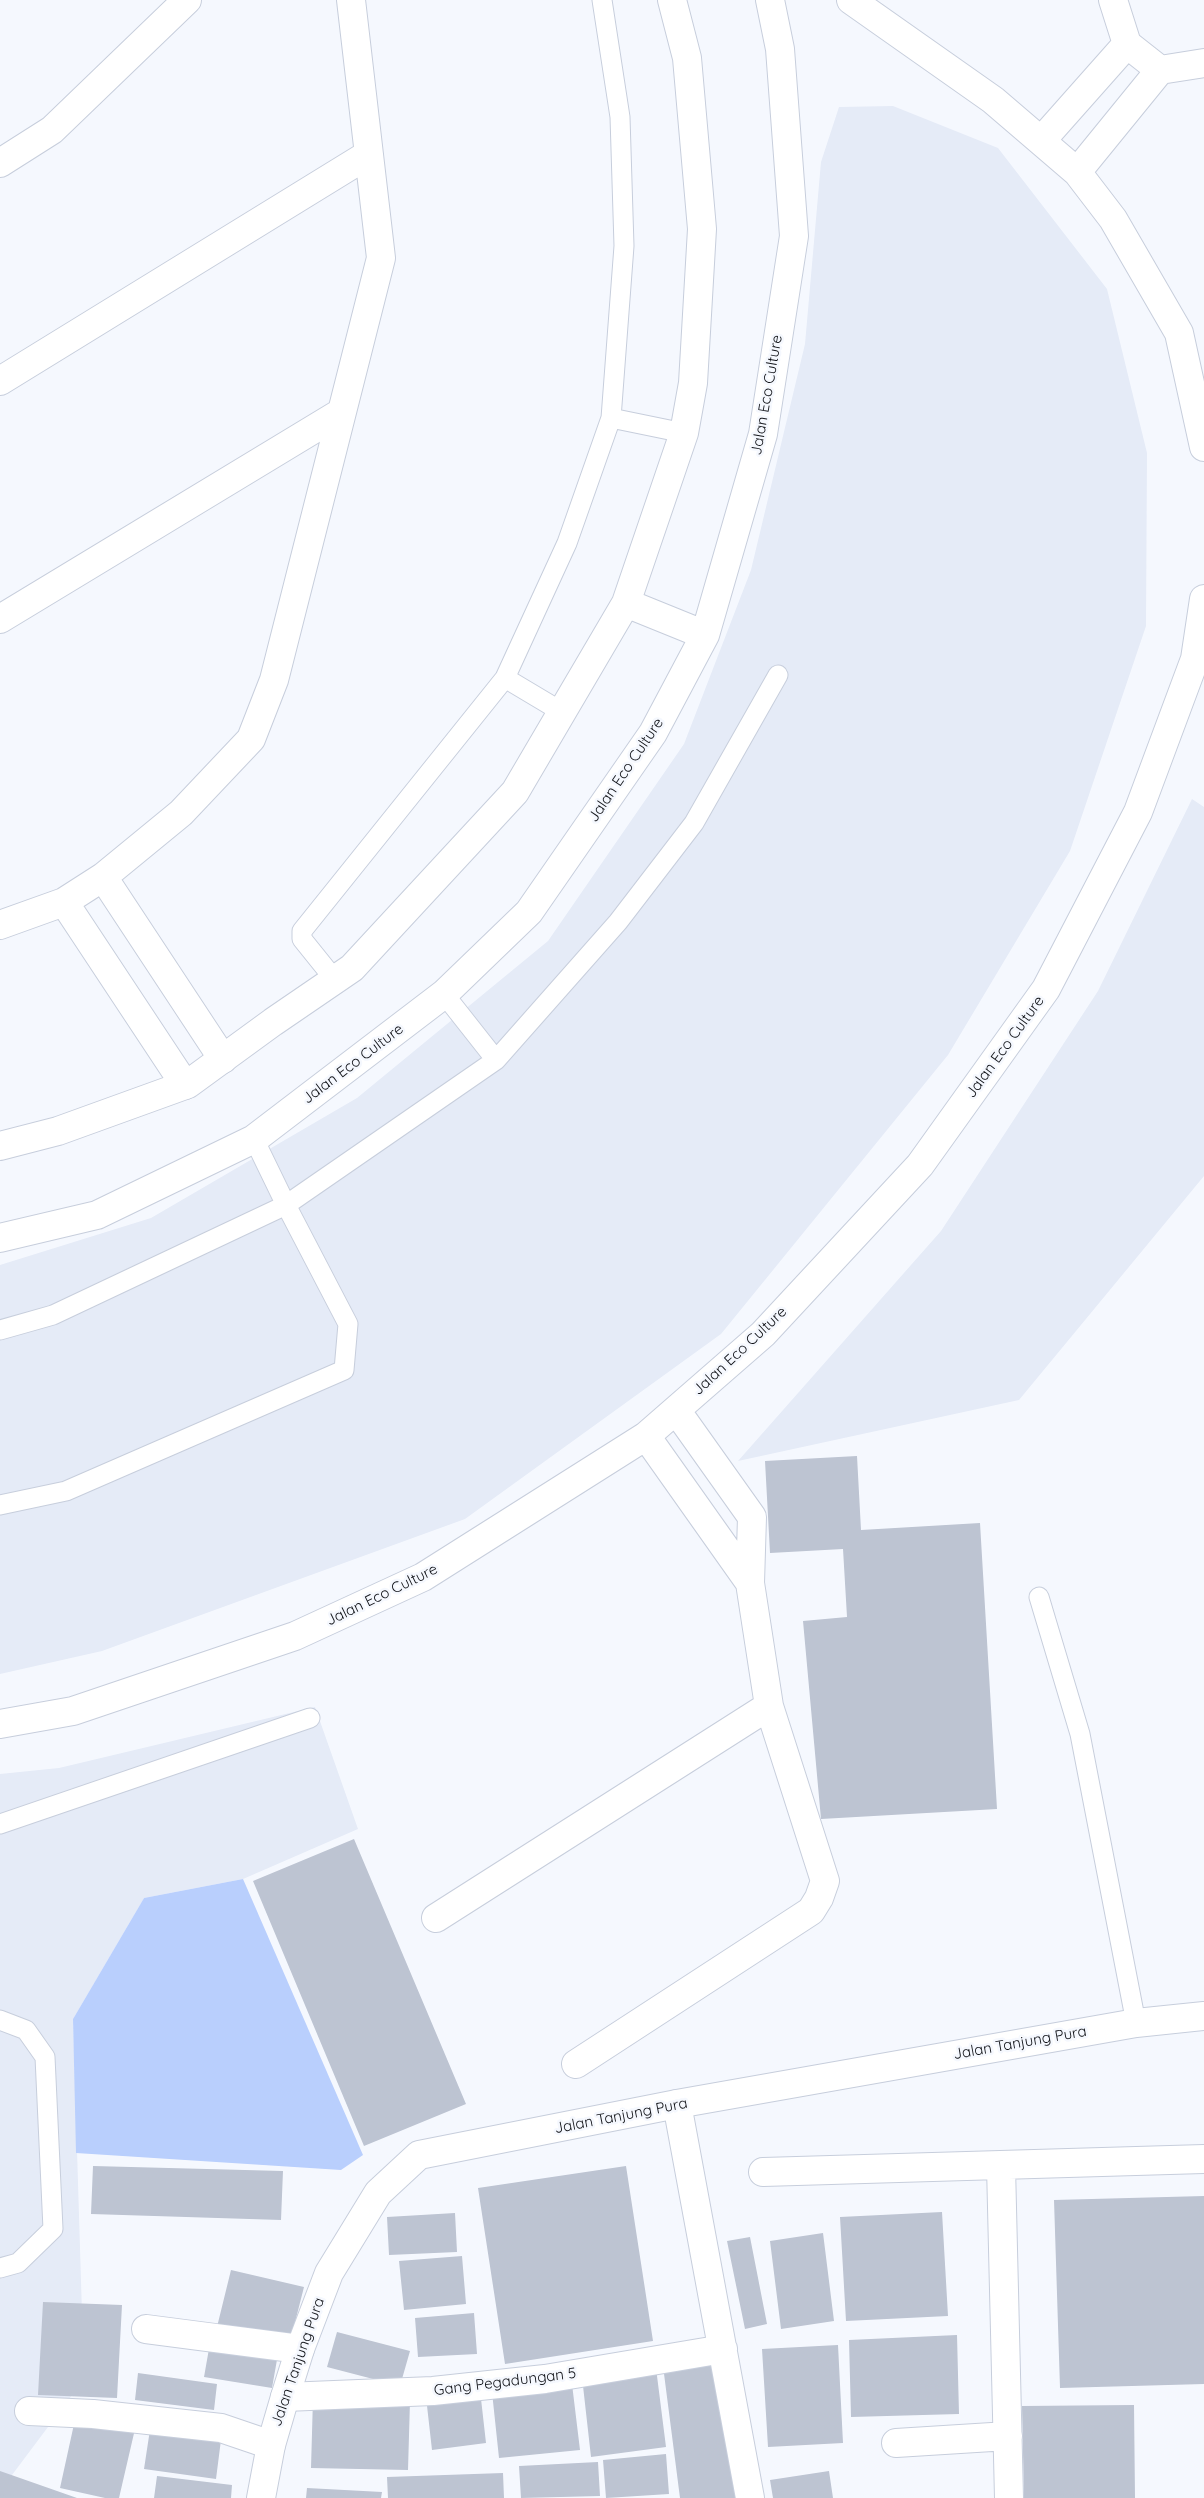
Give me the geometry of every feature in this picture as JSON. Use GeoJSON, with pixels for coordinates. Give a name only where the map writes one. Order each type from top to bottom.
{"type":"FeatureCollection","features":[{"type":"Feature","properties":{"kind":"street"},"geometry":{"type":"LineString","coordinates":[[0,163],[52,130],[187,0]]}},
{"type":"Feature","properties":{"kind":"street"},"geometry":{"type":"LineString","coordinates":[[0,925],[64,902],[103,877],[181,813],[251,739],[274,680],[381,258],[351,0]]}},
{"type":"Feature","properties":{"kind":"street"},"geometry":{"type":"LineString","coordinates":[[0,1146],[58,1130],[185,1085],[352,968],[515,792],[626,603],[684,433],[692,383],[702,229],[687,58],[672,0]]}},
{"type":"Feature","properties":{"kind":"street","name":"Jalan Eco Culture"},"geometry":{"type":"LineString","coordinates":[[0,1238],[97,1215],[254,1140],[444,994],[529,912],[653,733],[705,635],[763,434],[794,236],[780,49],[770,0]]}},
{"type":"Feature","properties":{"kind":"street"},"geometry":{"type":"LineString","coordinates":[[851,0],[993,100],[1077,172],[1113,219],[1179,332],[1204,448]]}},
{"type":"Feature","properties":{"kind":"street"},"geometry":{"type":"LineString","coordinates":[[1113,0],[1127,44],[1160,70]]}},
{"type":"Feature","properties":{"kind":"street"},"geometry":{"type":"LineString","coordinates":[[1041,141],[1127,44]]}},
{"type":"Feature","properties":{"kind":"street"},"geometry":{"type":"LineString","coordinates":[[1077,172],[1160,70],[1204,64]]}},
{"type":"Feature","properties":{"kind":"street"},"geometry":{"type":"LineString","coordinates":[[0,381],[368,154]]}},
{"type":"Feature","properties":{"kind":"street"},"geometry":{"type":"LineString","coordinates":[[0,619],[342,412]]}},
{"type":"Feature","properties":{"kind":"street","name":"Jalan Eco Culture"},"geometry":{"type":"LineString","coordinates":[[0,1724],[73,1711],[295,1636],[423,1577],[646,1436],[763,1334],[920,1165],[1046,989],[1138,812],[1196,659],[1204,598]]}},
{"type":"Feature","properties":{"kind":"street"},"geometry":{"type":"LineString","coordinates":[[626,603],[705,635]]}},
{"type":"Feature","properties":{"kind":"street"},"geometry":{"type":"LineString","coordinates":[[103,877],[223,1059]]}},
{"type":"Feature","properties":{"kind":"street"},"geometry":{"type":"LineString","coordinates":[[64,902],[185,1085]]}},
{"type":"Feature","properties":{"kind":"street"},"geometry":{"type":"LineString","coordinates":[[576,2064],[811,1911],[819,1898],[825,1881],[769,1706],[750,1583],[752,1517],[676,1410]]}},
{"type":"Feature","properties":{"kind":"street"},"geometry":{"type":"LineString","coordinates":[[646,1436],[750,1583]]}},
{"type":"Feature","properties":{"kind":"street"},"geometry":{"type":"LineString","coordinates":[[436,1918],[769,1706]]}},
{"type":"Feature","properties":{"kind":"street","name":"Jalan Tanjung Pura"},"geometry":{"type":"LineString","coordinates":[[261,2498],[271,2445],[285,2397],[300,2348],[329,2273],[378,2193],[419,2155],[677,2104],[1136,2023],[1204,2016]]}},
{"type":"Feature","properties":{"kind":"street"},"geometry":{"type":"LineString","coordinates":[[677,2104],[750,2498]]}},
{"type":"Feature","properties":{"kind":"street"},"geometry":{"type":"LineString","coordinates":[[763,2172],[1204,2160]]}},
{"type":"Feature","properties":{"kind":"street"},"geometry":{"type":"LineString","coordinates":[[1002,2166],[1009,2498]]}},
{"type":"Feature","properties":{"kind":"street"},"geometry":{"type":"LineString","coordinates":[[146,2329],[300,2348]]}},
{"type":"Feature","properties":{"kind":"street","name":"Gang Pegadungan 5"},"geometry":{"type":"LineString","coordinates":[[285,2397],[433,2391],[545,2379],[723,2349]]}},
{"type":"Feature","properties":{"kind":"street"},"geometry":{"type":"LineString","coordinates":[[29,2411],[93,2414],[221,2428],[271,2445]]}},
{"type":"Feature","properties":{"kind":"street"},"geometry":{"type":"LineString","coordinates":[[896,2443],[1008,2436]]}},
{"type":"Feature","properties":{"kind":"lane"},"geometry":{"type":"LineString","coordinates":[[336,980],[302,939],[302,931],[505,678],[567,543],[611,418],[624,246],[620,117],[602,0]]}},
{"type":"Feature","properties":{"kind":"lane"},"geometry":{"type":"LineString","coordinates":[[611,418],[684,433]]}},
{"type":"Feature","properties":{"kind":"lane"},"geometry":{"type":"LineString","coordinates":[[0,1330],[53,1315],[286,1206],[496,1060],[618,922],[694,823],[778,676]]}},
{"type":"Feature","properties":{"kind":"lane"},"geometry":{"type":"LineString","coordinates":[[505,678],[562,712]]}},
{"type":"Feature","properties":{"kind":"lane"},"geometry":{"type":"LineString","coordinates":[[444,994],[496,1060]]}},
{"type":"Feature","properties":{"kind":"lane"},"geometry":{"type":"LineString","coordinates":[[0,1504],[66,1491],[344,1370],[348,1324],[286,1206],[254,1140]]}},
{"type":"Feature","properties":{"kind":"lane"},"geometry":{"type":"LineString","coordinates":[[1039,1596],[1080,1734],[1136,2023]]}},
{"type":"Feature","properties":{"kind":"lane"},"geometry":{"type":"LineString","coordinates":[[0,1824],[310,1718]]}},
{"type":"Feature","properties":{"kind":"lane"},"geometry":{"type":"LineString","coordinates":[[0,2020],[26,2030],[45,2057],[53,2229],[18,2263],[0,2268]]}},
{"type":"Feature","properties":{"kind":"shaded area"},"geometry":{"type":"Polygon","coordinates":[[[893,106],[998,148],[1107,289],[1147,453],[1146,626],[1070,851],[948,1055],[721,1334],[465,1519],[102,1651],[0,1674],[0,1265],[151,1218],[357,1098],[548,941],[684,744],[751,570],[805,344],[821,162],[839,107],[893,106]]]}},
{"type":"Feature","properties":{"kind":"shaded area"},"geometry":{"type":"Polygon","coordinates":[[[1192,799],[1204,807],[1204,1176],[1019,1400],[738,1461],[941,1231],[1098,991],[1192,799]]]}},
{"type":"Feature","properties":{"kind":"shaded area"},"geometry":{"type":"Polygon","coordinates":[[[315,1707],[358,1829],[243,1879],[144,1898],[73,2019],[84,2379],[0,2491],[0,1774],[59,1768],[315,1707]]]}},
{"type":"Feature","properties":{"kind":"shaded area"},"geometry":{"type":"Polygon","coordinates":[[[243,1879],[363,2155],[341,2170],[76,2153],[73,2019],[144,1898],[243,1879]]]}},
{"type":"Feature","properties":{"kind":"building"},"geometry":{"type":"Polygon","coordinates":[[[857,1456],[861,1530],[980,1523],[997,1809],[821,1819],[803,1621],[847,1617],[843,1549],[770,1553],[765,1461],[857,1456]]]}},
{"type":"Feature","properties":{"kind":"building"},"geometry":{"type":"Polygon","coordinates":[[[354,1839],[466,2104],[364,2146],[253,1881],[354,1839]]]}},
{"type":"Feature","properties":{"kind":"building"},"geometry":{"type":"Polygon","coordinates":[[[93,2166],[283,2171],[281,2220],[91,2214],[93,2166]]]}},
{"type":"Feature","properties":{"kind":"building"},"geometry":{"type":"Polygon","coordinates":[[[626,2166],[653,2341],[505,2364],[478,2188],[626,2166]]]}},
{"type":"Feature","properties":{"kind":"building"},"geometry":{"type":"Polygon","coordinates":[[[1204,2196],[1204,2384],[1060,2388],[1054,2200],[1204,2196]]]}},
{"type":"Feature","properties":{"kind":"building"},"geometry":{"type":"Polygon","coordinates":[[[942,2212],[948,2316],[846,2321],[840,2217],[942,2212]]]}},
{"type":"Feature","properties":{"kind":"building"},"geometry":{"type":"Polygon","coordinates":[[[455,2213],[457,2252],[389,2255],[387,2217],[455,2213]]]}},
{"type":"Feature","properties":{"kind":"building"},"geometry":{"type":"Polygon","coordinates":[[[823,2233],[834,2321],[781,2329],[770,2241],[823,2233]]]}},
{"type":"Feature","properties":{"kind":"building"},"geometry":{"type":"Polygon","coordinates":[[[750,2237],[767,2324],[745,2329],[727,2241],[750,2237]]]}},
{"type":"Feature","properties":{"kind":"building"},"geometry":{"type":"Polygon","coordinates":[[[462,2256],[466,2304],[404,2310],[399,2261],[462,2256]]]}},
{"type":"Feature","properties":{"kind":"building"},"geometry":{"type":"Polygon","coordinates":[[[231,2270],[304,2287],[291,2338],[254,2329],[251,2340],[216,2331],[231,2270]]]}},
{"type":"Feature","properties":{"kind":"building"},"geometry":{"type":"Polygon","coordinates":[[[43,2302],[122,2305],[117,2398],[38,2395],[43,2302]]]}},
{"type":"Feature","properties":{"kind":"building"},"geometry":{"type":"Polygon","coordinates":[[[474,2313],[477,2354],[418,2357],[415,2318],[474,2313]]]}},
{"type":"Feature","properties":{"kind":"building"},"geometry":{"type":"Polygon","coordinates":[[[337,2332],[410,2351],[400,2386],[327,2367],[337,2332]]]}},
{"type":"Feature","properties":{"kind":"building"},"geometry":{"type":"Polygon","coordinates":[[[957,2335],[959,2414],[851,2417],[849,2340],[957,2335]]]}},
{"type":"Feature","properties":{"kind":"building"},"geometry":{"type":"Polygon","coordinates":[[[210,2343],[278,2354],[272,2388],[204,2377],[210,2343]]]}},
{"type":"Feature","properties":{"kind":"building"},"geometry":{"type":"Polygon","coordinates":[[[838,2345],[843,2443],[768,2447],[762,2349],[838,2345]]]}},
{"type":"Feature","properties":{"kind":"building"},"geometry":{"type":"Polygon","coordinates":[[[721,2360],[740,2498],[680,2498],[663,2366],[721,2360]]]}},
{"type":"Feature","properties":{"kind":"building"},"geometry":{"type":"Polygon","coordinates":[[[656,2368],[666,2447],[591,2457],[582,2377],[656,2368]]]}},
{"type":"Feature","properties":{"kind":"building"},"geometry":{"type":"Polygon","coordinates":[[[138,2373],[217,2384],[214,2410],[135,2400],[138,2373]]]}},
{"type":"Feature","properties":{"kind":"building"},"geometry":{"type":"Polygon","coordinates":[[[572,2384],[580,2450],[499,2458],[492,2392],[572,2384]]]}},
{"type":"Feature","properties":{"kind":"building"},"geometry":{"type":"Polygon","coordinates":[[[480,2390],[486,2443],[432,2450],[426,2397],[480,2390]]]}},
{"type":"Feature","properties":{"kind":"building"},"geometry":{"type":"Polygon","coordinates":[[[313,2398],[410,2401],[408,2470],[311,2468],[313,2398]]]}},
{"type":"Feature","properties":{"kind":"building"},"geometry":{"type":"Polygon","coordinates":[[[1134,2405],[1135,2498],[1024,2498],[1022,2406],[1134,2405]]]}},
{"type":"Feature","properties":{"kind":"building"},"geometry":{"type":"Polygon","coordinates":[[[76,2415],[135,2429],[119,2498],[105,2498],[60,2488],[76,2415]]]}},
{"type":"Feature","properties":{"kind":"building"},"geometry":{"type":"Polygon","coordinates":[[[151,2423],[222,2432],[216,2479],[144,2469],[151,2423]]]}},
{"type":"Feature","properties":{"kind":"building"},"geometry":{"type":"Polygon","coordinates":[[[666,2454],[669,2494],[606,2498],[603,2460],[666,2454]]]}},
{"type":"Feature","properties":{"kind":"building"},"geometry":{"type":"Polygon","coordinates":[[[598,2462],[600,2496],[521,2498],[519,2466],[598,2462]]]}},
{"type":"Feature","properties":{"kind":"building"},"geometry":{"type":"Polygon","coordinates":[[[0,2471],[77,2498],[0,2498],[0,2471]]]}},
{"type":"Feature","properties":{"kind":"building"},"geometry":{"type":"Polygon","coordinates":[[[829,2471],[833,2498],[773,2498],[770,2480],[829,2471]]]}},
{"type":"Feature","properties":{"kind":"building"},"geometry":{"type":"Polygon","coordinates":[[[503,2473],[504,2498],[388,2498],[387,2477],[503,2473]]]}},
{"type":"Feature","properties":{"kind":"building"},"geometry":{"type":"Polygon","coordinates":[[[157,2476],[232,2485],[231,2498],[154,2498],[157,2476]]]}},
{"type":"Feature","properties":{"kind":"building"},"geometry":{"type":"Polygon","coordinates":[[[307,2488],[382,2492],[381,2498],[306,2498],[307,2488]]]}}]}
